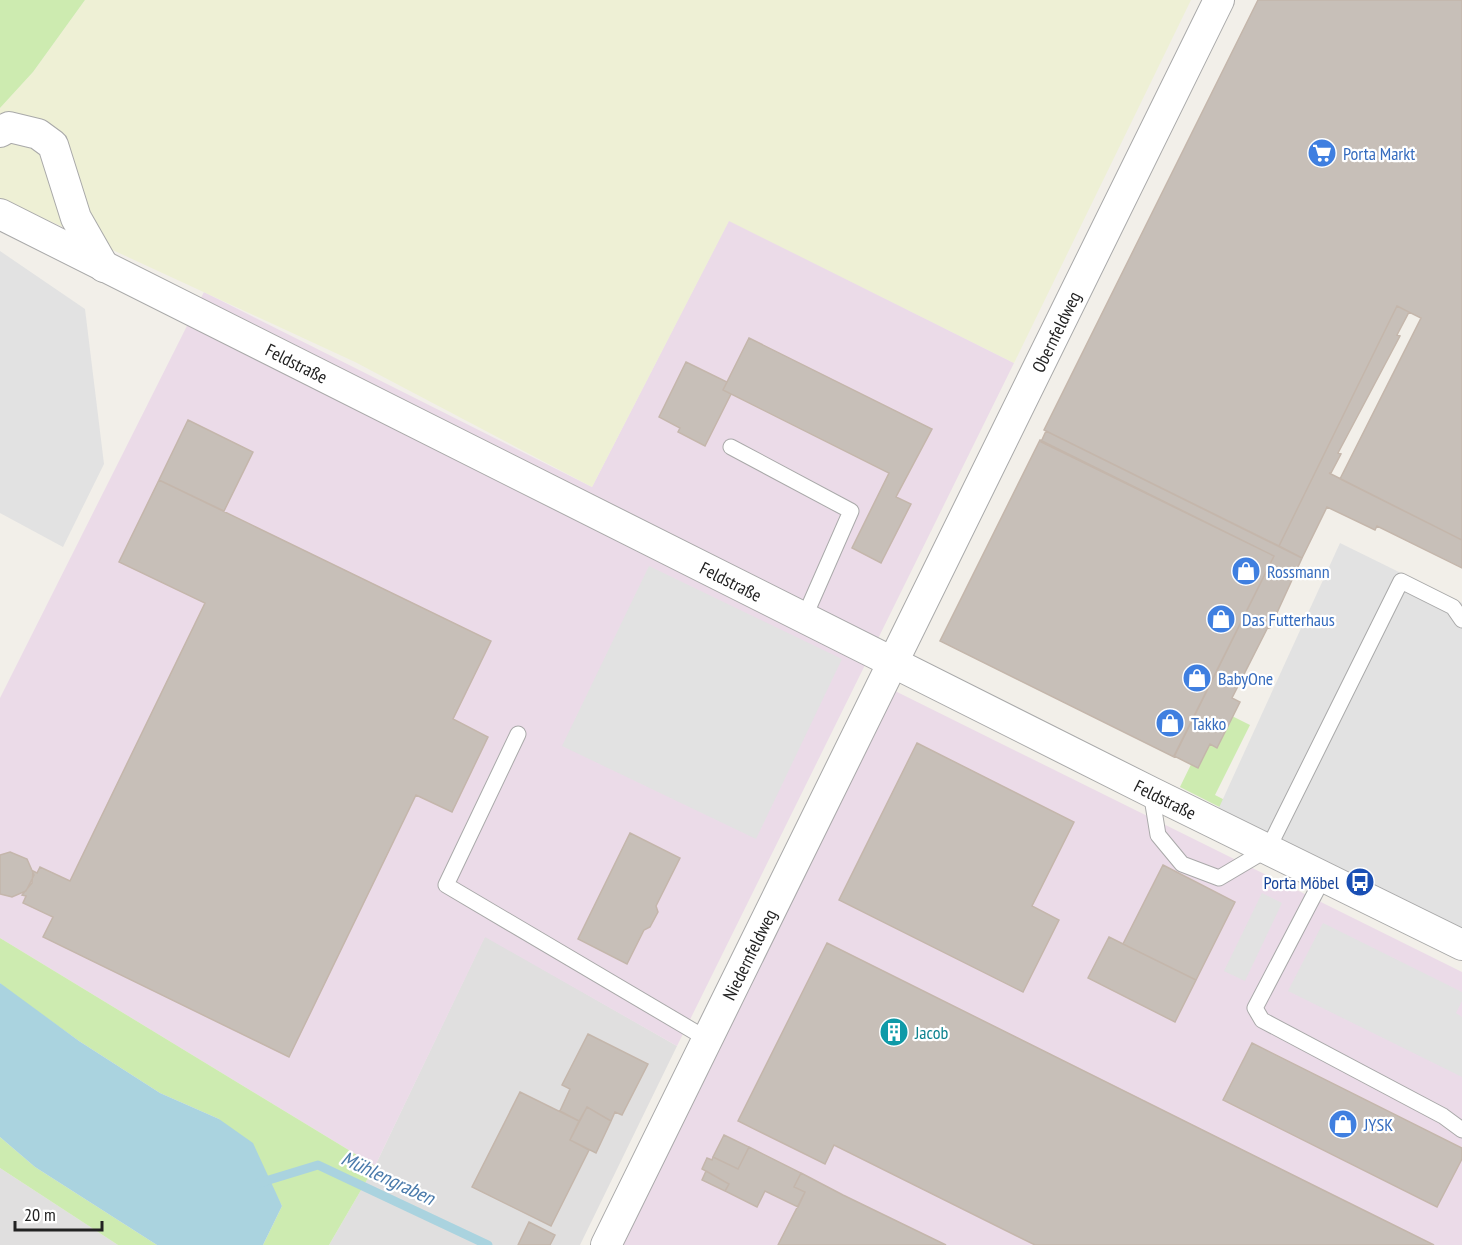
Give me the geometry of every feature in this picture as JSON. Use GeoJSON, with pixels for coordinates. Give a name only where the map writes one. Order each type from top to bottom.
{"type":"FeatureCollection","features":[{"type":"Feature","properties":{"kind":"street","name":"Obernfeldweg"},"geometry":{"type":"LineString","coordinates":[[893,663],[1220,0]]}},
{"type":"Feature","properties":{"kind":"street"},"geometry":{"type":"LineString","coordinates":[[0,132],[9,127],[38,134],[53,145],[76,218],[105,268]]}},
{"type":"Feature","properties":{"kind":"street","name":"Feldstraße"},"geometry":{"type":"LineString","coordinates":[[0,214],[1150,792],[1462,945]]}},
{"type":"Feature","properties":{"kind":"street","name":"Niedernfeldweg"},"geometry":{"type":"LineString","coordinates":[[606,1245],[893,663]]}},
{"type":"Feature","properties":{"kind":"lane"},"geometry":{"type":"LineString","coordinates":[[731,447],[851,511],[804,618]]}},
{"type":"Feature","properties":{"kind":"lane"},"geometry":{"type":"LineString","coordinates":[[1150,792],[1158,834],[1182,864],[1220,879],[1268,849],[1401,581],[1454,607],[1462,620]]}},
{"type":"Feature","properties":{"kind":"lane"},"geometry":{"type":"LineString","coordinates":[[519,734],[446,885],[707,1039]]}},
{"type":"Feature","properties":{"kind":"lane"},"geometry":{"type":"LineString","coordinates":[[1323,878],[1255,1008],[1262,1020],[1443,1116],[1462,1130]]}},
{"type":"Feature","properties":{"kind":"shaded area"},"geometry":{"type":"Polygon","coordinates":[[[729,220],[1014,363],[677,1046],[485,937],[375,1166],[0,938],[0,698],[204,292],[592,487],[729,220]]]}},
{"type":"Feature","properties":{"kind":"shaded area"},"geometry":{"type":"Polygon","coordinates":[[[0,251],[85,309],[104,464],[63,547],[0,513],[0,251]]]}},
{"type":"Feature","properties":{"kind":"shaded area"},"geometry":{"type":"Polygon","coordinates":[[[1340,543],[1462,603],[1462,932],[1217,812],[1340,543]]]}},
{"type":"Feature","properties":{"kind":"shaded area"},"geometry":{"type":"Polygon","coordinates":[[[649,566],[842,659],[756,839],[562,746],[649,566]]]}},
{"type":"Feature","properties":{"kind":"shaded area"},"geometry":{"type":"Polygon","coordinates":[[[883,685],[1462,972],[1462,1245],[607,1245],[883,685]]]}},
{"type":"Feature","properties":{"kind":"shaded area"},"geometry":{"type":"Polygon","coordinates":[[[1262,893],[1282,903],[1245,981],[1224,971],[1262,893]]]}},
{"type":"Feature","properties":{"kind":"shaded area"},"geometry":{"type":"Polygon","coordinates":[[[1323,923],[1462,992],[1462,1001],[1456,1013],[1462,1017],[1462,1077],[1288,991],[1323,923]]]}},
{"type":"Feature","properties":{"kind":"shaded area"},"geometry":{"type":"Polygon","coordinates":[[[485,936],[677,1046],[580,1245],[329,1245],[375,1166],[485,936]]]}},
{"type":"Feature","properties":{"kind":"shaded area"},"geometry":{"type":"Polygon","coordinates":[[[0,1168],[118,1245],[0,1245],[0,1168]]]}},
{"type":"Feature","properties":{"kind":"green space"},"geometry":{"type":"Polygon","coordinates":[[[0,0],[85,0],[33,72],[0,108],[0,0]]]}},
{"type":"Feature","properties":{"kind":"green space"},"geometry":{"type":"Polygon","coordinates":[[[85,0],[1191,0],[1014,363],[729,221],[592,487],[355,362],[0,198],[0,108],[33,72],[85,0]]]}},
{"type":"Feature","properties":{"kind":"green space"},"geometry":{"type":"Polygon","coordinates":[[[1218,709],[1250,725],[1215,795],[1254,815],[1251,823],[1180,787],[1218,709]]]}},
{"type":"Feature","properties":{"kind":"green space"},"geometry":{"type":"Polygon","coordinates":[[[0,938],[375,1166],[329,1245],[263,1245],[282,1206],[269,1181],[219,1119],[160,1093],[79,1041],[5,988],[0,983],[0,938]]]}},
{"type":"Feature","properties":{"kind":"green space"},"geometry":{"type":"Polygon","coordinates":[[[0,1137],[35,1167],[157,1245],[118,1245],[0,1168],[0,1137]]]}},
{"type":"Feature","properties":{"kind":"water"},"geometry":{"type":"Polygon","coordinates":[[[0,983],[79,1041],[160,1093],[219,1119],[253,1143],[282,1206],[263,1245],[157,1245],[35,1167],[0,1137],[0,983]]]}},
{"type":"Feature","properties":{"kind":"building","name":"Porta Markt"},"geometry":{"type":"Polygon","coordinates":[[[1258,0],[1462,0],[1462,540],[1340,479],[1421,318],[1397,306],[1279,546],[1044,430],[1258,0]]]}},
{"type":"Feature","properties":{"kind":"building"},"geometry":{"type":"Polygon","coordinates":[[[1397,306],[1409,312],[1397,335],[1400,336],[1338,453],[1341,454],[1329,473],[1462,540],[1462,568],[1377,526],[1375,530],[1327,507],[1302,558],[1279,546],[1397,306]]]}},
{"type":"Feature","properties":{"kind":"building"},"geometry":{"type":"Polygon","coordinates":[[[749,338],[932,429],[896,497],[911,504],[881,563],[852,548],[889,473],[723,390],[749,338]]]}},
{"type":"Feature","properties":{"kind":"building"},"geometry":{"type":"Polygon","coordinates":[[[686,362],[727,382],[723,390],[731,394],[705,446],[678,432],[680,428],[659,417],[686,362]]]}},
{"type":"Feature","properties":{"kind":"building"},"geometry":{"type":"Polygon","coordinates":[[[188,420],[253,452],[224,511],[159,480],[188,420]]]}},
{"type":"Feature","properties":{"kind":"building"},"geometry":{"type":"Polygon","coordinates":[[[1046,431],[1302,558],[1270,628],[1268,627],[1232,698],[1240,702],[1217,748],[1210,744],[1198,768],[1174,756],[1274,556],[1041,442],[1046,431]]]}},
{"type":"Feature","properties":{"kind":"building"},"geometry":{"type":"Polygon","coordinates":[[[1040,440],[1274,556],[1174,757],[940,641],[1040,440]]]}},
{"type":"Feature","properties":{"kind":"building"},"geometry":{"type":"Polygon","coordinates":[[[159,480],[491,641],[453,719],[488,737],[452,812],[416,795],[289,1057],[43,937],[53,917],[23,903],[26,896],[22,895],[32,883],[33,871],[37,873],[40,867],[70,881],[205,603],[119,562],[159,480]]]}},
{"type":"Feature","properties":{"kind":"building"},"geometry":{"type":"Polygon","coordinates":[[[917,743],[1074,822],[1032,906],[1059,920],[1023,992],[839,900],[917,743]]]}},
{"type":"Feature","properties":{"kind":"building"},"geometry":{"type":"Polygon","coordinates":[[[630,833],[680,858],[656,906],[658,912],[650,927],[644,930],[627,964],[578,939],[630,833]]]}},
{"type":"Feature","properties":{"kind":"building"},"geometry":{"type":"Polygon","coordinates":[[[10,852],[27,859],[34,875],[26,891],[12,897],[0,894],[0,855],[10,852]]]}},
{"type":"Feature","properties":{"kind":"building"},"geometry":{"type":"Polygon","coordinates":[[[1163,865],[1235,902],[1196,980],[1123,944],[1163,865]]]}},
{"type":"Feature","properties":{"kind":"building"},"geometry":{"type":"Polygon","coordinates":[[[1109,937],[1196,980],[1175,1022],[1088,978],[1109,937]]]}},
{"type":"Feature","properties":{"kind":"building","name":"Jacob"},"geometry":{"type":"Polygon","coordinates":[[[827,943],[1434,1245],[1035,1245],[834,1145],[825,1164],[738,1121],[827,943]]]}},
{"type":"Feature","properties":{"kind":"building"},"geometry":{"type":"Polygon","coordinates":[[[588,1034],[648,1064],[622,1115],[615,1112],[611,1121],[587,1107],[579,1121],[560,1111],[570,1089],[562,1085],[588,1034]]]}},
{"type":"Feature","properties":{"kind":"building","name":"JYSK"},"geometry":{"type":"Polygon","coordinates":[[[1252,1043],[1462,1148],[1462,1159],[1437,1207],[1223,1100],[1252,1043]]]}},
{"type":"Feature","properties":{"kind":"building"},"geometry":{"type":"Polygon","coordinates":[[[520,1092],[579,1121],[570,1140],[589,1150],[551,1226],[472,1187],[520,1092]]]}},
{"type":"Feature","properties":{"kind":"building"},"geometry":{"type":"Polygon","coordinates":[[[587,1107],[611,1121],[596,1153],[570,1140],[587,1107]]]}},
{"type":"Feature","properties":{"kind":"building"},"geometry":{"type":"Polygon","coordinates":[[[724,1135],[749,1147],[738,1169],[713,1157],[724,1135]]]}},
{"type":"Feature","properties":{"kind":"building"},"geometry":{"type":"Polygon","coordinates":[[[749,1147],[801,1173],[794,1187],[805,1192],[798,1207],[765,1191],[757,1207],[725,1191],[729,1184],[702,1169],[707,1158],[712,1160],[713,1157],[738,1169],[749,1147]]]}},
{"type":"Feature","properties":{"kind":"building"},"geometry":{"type":"Polygon","coordinates":[[[706,1171],[729,1184],[725,1191],[702,1180],[706,1171]]]}},
{"type":"Feature","properties":{"kind":"building"},"geometry":{"type":"Polygon","coordinates":[[[801,1173],[946,1245],[778,1245],[805,1192],[794,1187],[801,1173]]]}},
{"type":"Feature","properties":{"kind":"building"},"geometry":{"type":"Polygon","coordinates":[[[529,1222],[555,1235],[550,1245],[518,1245],[529,1222]]]}},
{"type":"Feature","properties":{"kind":"waterway","name":"Mühlengraben"},"geometry":{"type":"LineString","coordinates":[[259,1183],[318,1165],[488,1245]]}},
{"type":"Feature","properties":{"kind":"place","name":"Porta Markt"},"geometry":{"type":"Point","coordinates":[1322,153]}},
{"type":"Feature","properties":{"kind":"place","name":"Rossmann"},"geometry":{"type":"Point","coordinates":[1246,571]}},
{"type":"Feature","properties":{"kind":"place","name":"Das Futterhaus"},"geometry":{"type":"Point","coordinates":[1221,619]}},
{"type":"Feature","properties":{"kind":"place","name":"BabyOne"},"geometry":{"type":"Point","coordinates":[1197,678]}},
{"type":"Feature","properties":{"kind":"place","name":"Takko"},"geometry":{"type":"Point","coordinates":[1170,723]}},
{"type":"Feature","properties":{"kind":"place","name":"Porta Möbel"},"geometry":{"type":"Point","coordinates":[1360,882]}},
{"type":"Feature","properties":{"kind":"place","name":"Jacob"},"geometry":{"type":"Point","coordinates":[894,1032]}},
{"type":"Feature","properties":{"kind":"place","name":"JYSK"},"geometry":{"type":"Point","coordinates":[1343,1124]}}]}
